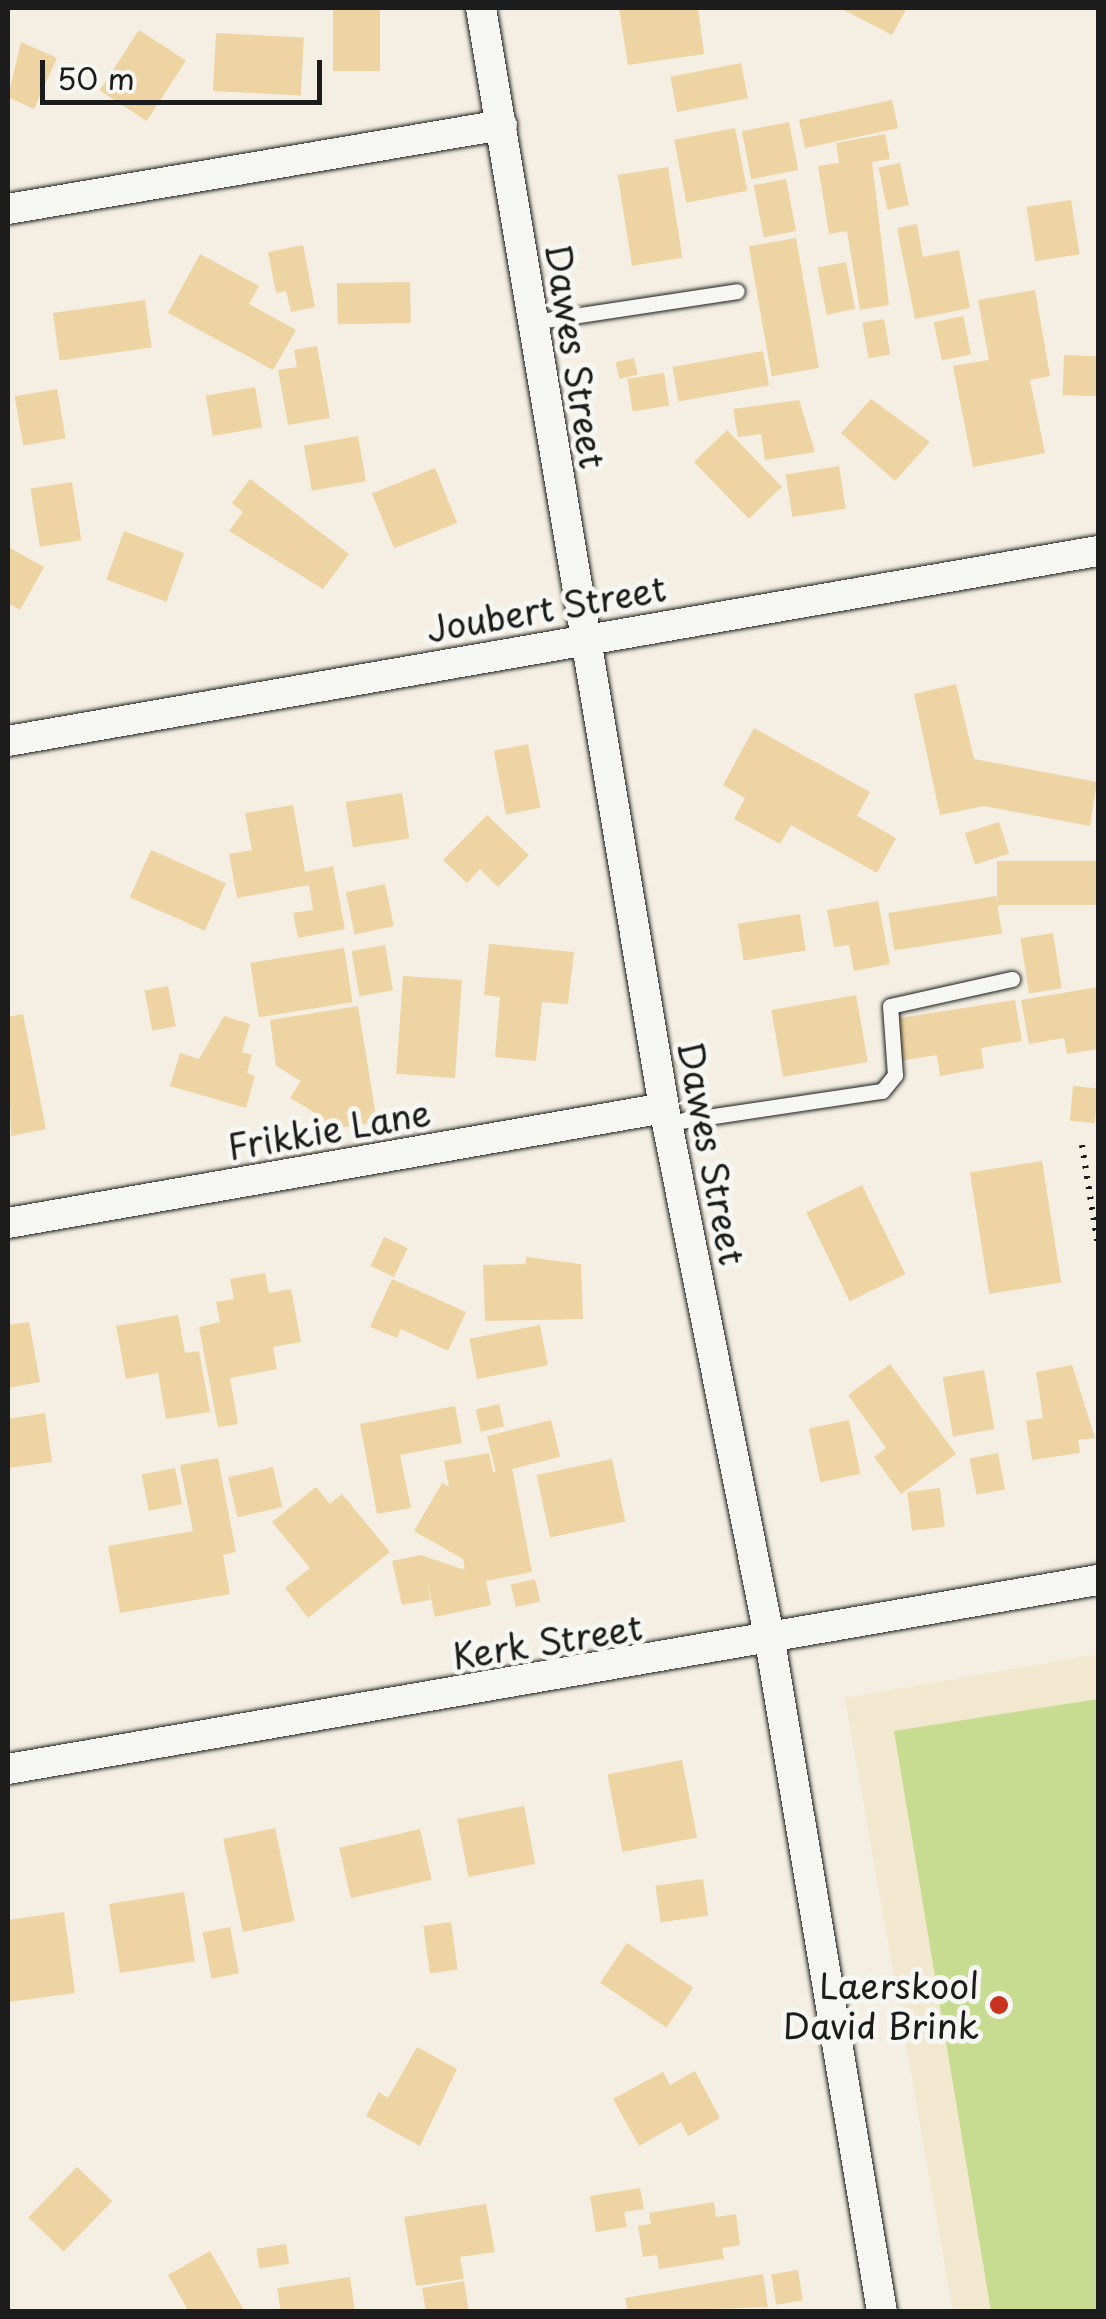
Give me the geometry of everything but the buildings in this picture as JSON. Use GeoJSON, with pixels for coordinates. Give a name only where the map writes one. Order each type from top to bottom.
{"type":"FeatureCollection","features":[{"type":"Feature","properties":{"kind":"street","name":"Dawes Street"},"geometry":{"type":"LineString","coordinates":[[480,8],[583,640],[666,1116],[770,1642],[882,2312]]}},
{"type":"Feature","properties":{"kind":"street"},"geometry":{"type":"LineString","coordinates":[[8,209],[502,125]]}},
{"type":"Feature","properties":{"kind":"street","name":"Joubert Street"},"geometry":{"type":"LineString","coordinates":[[8,742],[1098,551]]}},
{"type":"Feature","properties":{"kind":"street","name":"Frikkie Lane"},"geometry":{"type":"LineString","coordinates":[[8,1224],[666,1116]]}},
{"type":"Feature","properties":{"kind":"street","name":"Kerk Street"},"geometry":{"type":"LineString","coordinates":[[8,1769],[770,1642],[1098,1580]]}},
{"type":"Feature","properties":{"kind":"lane"},"geometry":{"type":"LineString","coordinates":[[533,322],[737,291]]}},
{"type":"Feature","properties":{"kind":"lane"},"geometry":{"type":"LineString","coordinates":[[666,1116],[882,1090],[895,1075],[890,1006],[1012,979]]}},
{"type":"Feature","properties":{"kind":"path"},"geometry":{"type":"LineString","coordinates":[[1082,1144],[1098,1246]]}},
{"type":"Feature","properties":{"kind":"shaded area","name":"Laerskool David Brink"},"geometry":{"type":"Polygon","coordinates":[[[1098,1654],[1098,2311],[953,2311],[845,1698],[1098,1654]]]}},
{"type":"Feature","properties":{"kind":"green space","name":"Laerskool David Brink"},"geometry":{"type":"Polygon","coordinates":[[[1098,1699],[1098,2311],[991,2311],[894,1731],[1098,1699]]]}},
{"type":"Feature","properties":{"kind":"place","name":"Laerskool David Brink"},"geometry":{"type":"Point","coordinates":[999,2005]}}]}
